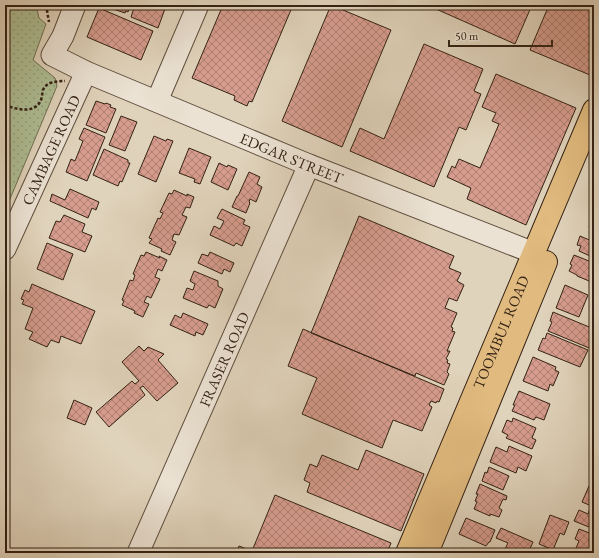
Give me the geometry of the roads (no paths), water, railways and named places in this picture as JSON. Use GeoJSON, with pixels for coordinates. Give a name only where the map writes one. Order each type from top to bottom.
{"type":"FeatureCollection","features":[{"type":"Feature","properties":{"kind":"main road","name":"TOOMBUL ROAD"},"geometry":{"type":"LineString","coordinates":[[407,553],[534,253],[592,121]]}},
{"type":"Feature","properties":{"kind":"main road","name":"TOOMBUL ROAD"},"geometry":{"type":"LineString","coordinates":[[427,553],[548,257],[594,149]]}},
{"type":"Feature","properties":{"kind":"street","name":"EDGAR STREET"},"geometry":{"type":"LineString","coordinates":[[75,5],[64,36],[52,55],[83,77],[157,101],[309,165],[534,253]]}},
{"type":"Feature","properties":{"kind":"street"},"geometry":{"type":"LineString","coordinates":[[157,101],[198,5]]}},
{"type":"Feature","properties":{"kind":"street","name":"CAMBAGE ROAD"},"geometry":{"type":"LineString","coordinates":[[5,249],[83,77]]}},
{"type":"Feature","properties":{"kind":"street","name":"FRASER ROAD"},"geometry":{"type":"LineString","coordinates":[[138,553],[309,165]]}}]}
